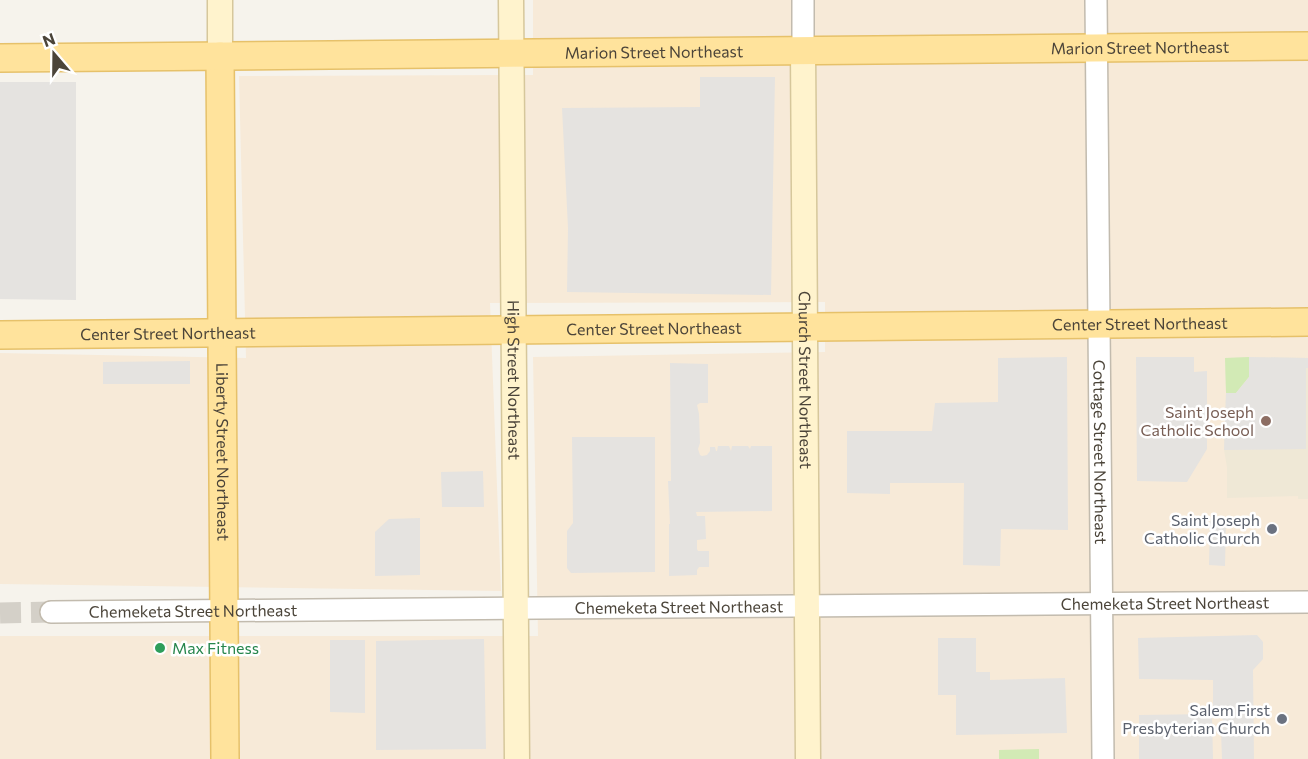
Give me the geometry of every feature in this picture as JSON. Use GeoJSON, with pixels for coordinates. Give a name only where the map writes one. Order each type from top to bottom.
{"type":"FeatureCollection","features":[{"type":"Feature","properties":{"kind":"main road","name":"Liberty Street Northeast"},"geometry":{"type":"LineString","coordinates":[[220,0],[225,759]]}},
{"type":"Feature","properties":{"kind":"main road","name":"High Street Northeast"},"geometry":{"type":"LineString","coordinates":[[511,0],[517,759]]}},
{"type":"Feature","properties":{"kind":"main road","name":"Marion Street Northeast"},"geometry":{"type":"LineString","coordinates":[[0,58],[1308,46]]}},
{"type":"Feature","properties":{"kind":"main road","name":"Church Street Northeast"},"geometry":{"type":"LineString","coordinates":[[803,50],[808,759]]}},
{"type":"Feature","properties":{"kind":"main road","name":"Center Street Northeast"},"geometry":{"type":"LineString","coordinates":[[0,334],[1308,322]]}},
{"type":"Feature","properties":{"kind":"street","name":"Church Street Northeast"},"geometry":{"type":"LineString","coordinates":[[803,0],[803,50]]}},
{"type":"Feature","properties":{"kind":"street","name":"Cottage Street Northeast"},"geometry":{"type":"LineString","coordinates":[[1096,0],[1103,759]]}},
{"type":"Feature","properties":{"kind":"street","name":"Chemeketa Street Northeast"},"geometry":{"type":"LineString","coordinates":[[51,612],[1308,602]]}},
{"type":"Feature","properties":{"kind":"shaded area"},"geometry":{"type":"Polygon","coordinates":[[[533,0],[1308,0],[1308,759],[0,759],[0,636],[538,636],[533,357],[825,352],[825,302],[490,303],[501,591],[0,584],[0,353],[246,358],[239,76],[533,75],[533,0]]]}},
{"type":"Feature","properties":{"kind":"shaded area"},"geometry":{"type":"Polygon","coordinates":[[[700,77],[775,77],[771,295],[567,292],[568,228],[562,108],[700,107],[700,77]]]}},
{"type":"Feature","properties":{"kind":"shaded area"},"geometry":{"type":"Polygon","coordinates":[[[0,82],[76,82],[76,300],[0,299],[0,82]]]}},
{"type":"Feature","properties":{"kind":"shaded area"},"geometry":{"type":"Polygon","coordinates":[[[1067,357],[1068,530],[1001,529],[1000,566],[963,565],[964,483],[890,483],[890,494],[847,493],[847,431],[932,431],[935,403],[998,402],[998,358],[1067,357]]]}},
{"type":"Feature","properties":{"kind":"shaded area"},"geometry":{"type":"Polygon","coordinates":[[[1136,357],[1194,357],[1194,372],[1207,371],[1207,449],[1187,482],[1137,481],[1136,357]]]}},
{"type":"Feature","properties":{"kind":"shaded area"},"geometry":{"type":"Polygon","coordinates":[[[1249,357],[1308,358],[1306,449],[1224,450],[1226,393],[1236,393],[1249,377],[1249,357]]]}},
{"type":"Feature","properties":{"kind":"shaded area","name":"Saint Joseph Catholic School"},"geometry":{"type":"Polygon","coordinates":[[[1225,358],[1308,358],[1308,499],[1298,499],[1298,496],[1227,498],[1227,467],[1224,450],[1225,358]]]}},
{"type":"Feature","properties":{"kind":"shaded area"},"geometry":{"type":"Polygon","coordinates":[[[190,361],[190,384],[103,384],[103,362],[190,361]]]}},
{"type":"Feature","properties":{"kind":"shaded area"},"geometry":{"type":"Polygon","coordinates":[[[670,363],[708,364],[708,403],[697,405],[700,455],[707,455],[710,447],[715,447],[717,451],[718,446],[729,446],[731,451],[732,446],[748,446],[750,449],[751,446],[772,446],[772,511],[696,512],[697,516],[705,516],[706,539],[697,540],[697,549],[698,551],[709,551],[709,567],[699,567],[697,575],[669,576],[670,363]]]}},
{"type":"Feature","properties":{"kind":"shaded area"},"geometry":{"type":"Polygon","coordinates":[[[572,437],[655,437],[655,572],[571,573],[567,568],[567,531],[573,523],[572,437]]]}},
{"type":"Feature","properties":{"kind":"shaded area"},"geometry":{"type":"Polygon","coordinates":[[[483,471],[484,507],[442,507],[441,472],[483,471]]]}},
{"type":"Feature","properties":{"kind":"shaded area"},"geometry":{"type":"Polygon","coordinates":[[[420,518],[420,575],[375,576],[375,532],[389,519],[420,518]]]}},
{"type":"Feature","properties":{"kind":"shaded area"},"geometry":{"type":"Polygon","coordinates":[[[1210,521],[1226,522],[1225,566],[1209,565],[1210,521]]]}},
{"type":"Feature","properties":{"kind":"shaded area"},"geometry":{"type":"Polygon","coordinates":[[[1257,635],[1263,642],[1263,659],[1253,670],[1254,759],[1222,759],[1221,731],[1226,723],[1213,710],[1213,680],[1139,679],[1138,638],[1257,635]]]}},
{"type":"Feature","properties":{"kind":"shaded area"},"geometry":{"type":"Polygon","coordinates":[[[938,638],[976,638],[976,672],[990,672],[990,680],[1065,678],[1067,733],[956,735],[956,695],[938,695],[938,638]]]}},
{"type":"Feature","properties":{"kind":"shaded area"},"geometry":{"type":"Polygon","coordinates":[[[484,639],[486,749],[376,750],[376,641],[484,639]]]}},
{"type":"Feature","properties":{"kind":"shaded area"},"geometry":{"type":"Polygon","coordinates":[[[330,640],[365,640],[365,713],[330,712],[330,640]]]}},
{"type":"Feature","properties":{"kind":"shaded area"},"geometry":{"type":"Polygon","coordinates":[[[1212,714],[1213,759],[1139,759],[1139,715],[1212,714]]]}},
{"type":"Feature","properties":{"kind":"green space"},"geometry":{"type":"Polygon","coordinates":[[[1249,357],[1249,377],[1236,393],[1226,393],[1225,358],[1249,357]]]}},
{"type":"Feature","properties":{"kind":"green space"},"geometry":{"type":"Polygon","coordinates":[[[1039,749],[1039,759],[999,759],[999,750],[1039,749]]]}},
{"type":"Feature","properties":{"kind":"tunnel"},"geometry":{"type":"LineString","coordinates":[[0,613],[51,612]]}},
{"type":"Feature","properties":{"kind":"place","name":"Saint Joseph Catholic School"},"geometry":{"type":"Point","coordinates":[1266,421]}},
{"type":"Feature","properties":{"kind":"place","name":"Saint Joseph Catholic Church"},"geometry":{"type":"Point","coordinates":[1272,529]}},
{"type":"Feature","properties":{"kind":"place","name":"Max Fitness"},"geometry":{"type":"Point","coordinates":[160,648]}},
{"type":"Feature","properties":{"kind":"place","name":"Salem First Presbyterian Church"},"geometry":{"type":"Point","coordinates":[1282,719]}}]}
